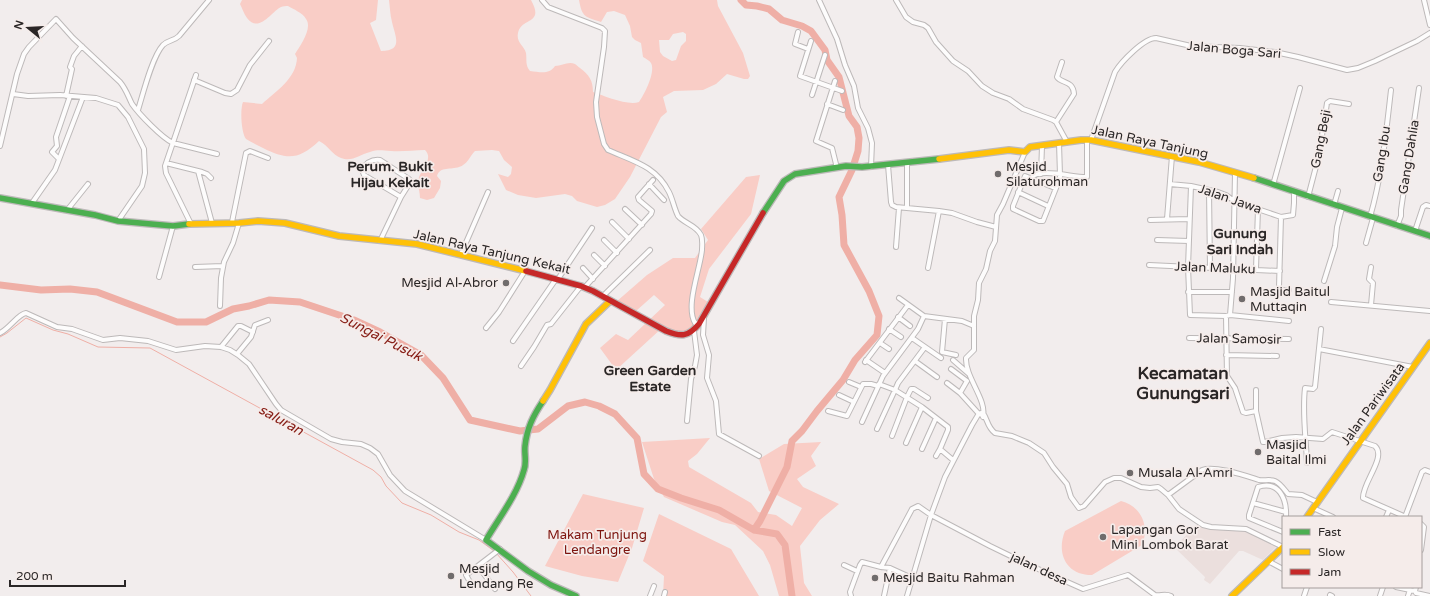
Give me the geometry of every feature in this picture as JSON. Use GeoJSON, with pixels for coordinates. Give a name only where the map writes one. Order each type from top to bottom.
{"type":"FeatureCollection","features":[{"type":"Feature","properties":{"kind":"main road","name":"Jalan Raya Tanjung"},"geometry":{"type":"LineString","coordinates":[[837,168],[852,166],[859,168],[871,167],[1009,150],[1025,152],[1030,147],[1089,140],[1192,160],[1430,236]]}},
{"type":"Feature","properties":{"kind":"main road"},"geometry":{"type":"LineString","coordinates":[[694,331],[765,210],[784,181],[795,174],[837,168]]}},
{"type":"Feature","properties":{"kind":"main road","name":"Jalan Raya Tanjung Kekait"},"geometry":{"type":"LineString","coordinates":[[0,198],[95,214],[118,221],[173,226],[181,224],[239,223],[258,221],[285,223],[339,236],[417,244],[583,286],[666,331],[683,336],[694,331]]}},
{"type":"Feature","properties":{"kind":"main road"},"geometry":{"type":"LineString","coordinates":[[576,596],[565,594],[498,551],[486,540],[519,484],[526,465],[525,447],[529,424],[534,414],[586,324],[610,301]]}},
{"type":"Feature","properties":{"kind":"main road","name":"Jalan Pariwisata"},"geometry":{"type":"LineString","coordinates":[[1307,516],[1413,367],[1427,352],[1430,343]]}},
{"type":"Feature","properties":{"kind":"main road"},"geometry":{"type":"LineString","coordinates":[[1232,596],[1282,548]]}},
{"type":"Feature","properties":{"kind":"street"},"geometry":{"type":"LineString","coordinates":[[138,110],[151,70],[161,48],[169,40],[176,39],[209,0]]}},
{"type":"Feature","properties":{"kind":"street"},"geometry":{"type":"LineString","coordinates":[[542,0],[548,7],[602,28],[605,31],[602,68],[596,102],[597,117],[604,144],[608,150],[656,173],[669,193],[680,219],[695,227],[702,236],[701,257],[692,305],[693,320],[695,323],[699,324]]}},
{"type":"Feature","properties":{"kind":"street"},"geometry":{"type":"LineString","coordinates":[[819,0],[837,39],[845,66],[854,86],[859,112],[868,128],[872,143],[871,167]]}},
{"type":"Feature","properties":{"kind":"street"},"geometry":{"type":"LineString","coordinates":[[896,0],[906,17],[913,22],[924,25],[928,28],[936,42],[953,61],[968,71],[982,86],[989,91],[1009,99],[1022,109],[1050,118],[1056,122],[1067,142]]}},
{"type":"Feature","properties":{"kind":"street"},"geometry":{"type":"LineString","coordinates":[[1424,0],[1430,25]]}},
{"type":"Feature","properties":{"kind":"street"},"geometry":{"type":"LineString","coordinates":[[0,146],[17,74],[26,52],[55,20],[58,20],[73,38],[120,82],[126,89],[132,104],[164,138],[173,143],[218,154]]}},
{"type":"Feature","properties":{"kind":"street"},"geometry":{"type":"LineString","coordinates":[[798,32],[795,44],[808,49]]}},
{"type":"Feature","properties":{"kind":"street","name":"Jalan Boga Sari"},"geometry":{"type":"LineString","coordinates":[[1089,140],[1115,72],[1122,63],[1151,38],[1192,46],[1240,48],[1275,52],[1347,70],[1358,68],[1375,61],[1416,42],[1430,33]]}},
{"type":"Feature","properties":{"kind":"street"},"geometry":{"type":"LineString","coordinates":[[194,80],[226,93],[234,93],[240,87],[250,65],[270,41]]}},
{"type":"Feature","properties":{"kind":"street"},"geometry":{"type":"LineString","coordinates":[[811,41],[800,75],[802,78],[842,91]]}},
{"type":"Feature","properties":{"kind":"street"},"geometry":{"type":"LineString","coordinates":[[59,159],[52,152],[57,146],[56,137],[68,96],[72,69],[70,67],[74,56],[82,46]]}},
{"type":"Feature","properties":{"kind":"street"},"geometry":{"type":"LineString","coordinates":[[812,95],[825,55]]}},
{"type":"Feature","properties":{"kind":"street"},"geometry":{"type":"LineString","coordinates":[[1056,122],[1074,94],[1074,91],[1069,84],[1058,79],[1057,76],[1062,62]]}},
{"type":"Feature","properties":{"kind":"street"},"geometry":{"type":"LineString","coordinates":[[191,224],[166,171],[166,163],[196,75]]}},
{"type":"Feature","properties":{"kind":"street"},"geometry":{"type":"LineString","coordinates":[[834,81],[816,141],[832,148],[837,168]]}},
{"type":"Feature","properties":{"kind":"street"},"geometry":{"type":"LineString","coordinates":[[1274,186],[1300,88]]}},
{"type":"Feature","properties":{"kind":"street","name":"Gang Dahlia"},"geometry":{"type":"LineString","coordinates":[[1397,226],[1401,215],[1419,88]]}},
{"type":"Feature","properties":{"kind":"street","name":"Gang Ibu"},"geometry":{"type":"LineString","coordinates":[[1366,243],[1372,218],[1384,148],[1391,90]]}},
{"type":"Feature","properties":{"kind":"street"},"geometry":{"type":"LineString","coordinates":[[13,94],[28,96],[56,95],[96,98],[119,106],[133,123],[144,149],[145,166],[143,184],[118,221]]}},
{"type":"Feature","properties":{"kind":"street"},"geometry":{"type":"LineString","coordinates":[[32,203],[52,176],[72,129],[83,97]]}},
{"type":"Feature","properties":{"kind":"street","name":"Gang Beji"},"geometry":{"type":"LineString","coordinates":[[1308,197],[1319,155],[1327,103],[1330,101],[1349,104]]}},
{"type":"Feature","properties":{"kind":"street"},"geometry":{"type":"LineString","coordinates":[[827,104],[843,110]]}},
{"type":"Feature","properties":{"kind":"street"},"geometry":{"type":"LineString","coordinates":[[1031,178],[1034,175],[1061,173],[1087,177],[1089,140]]}},
{"type":"Feature","properties":{"kind":"street"},"geometry":{"type":"LineString","coordinates":[[1055,188],[1026,176],[1024,177],[1013,206],[1013,210],[1039,221],[1043,221],[1061,173],[1059,143]]}},
{"type":"Feature","properties":{"kind":"street"},"geometry":{"type":"LineString","coordinates":[[1041,174],[1042,146]]}},
{"type":"Feature","properties":{"kind":"street"},"geometry":{"type":"LineString","coordinates":[[232,222],[246,153],[250,151],[268,158]]}},
{"type":"Feature","properties":{"kind":"street"},"geometry":{"type":"LineString","coordinates":[[907,596],[931,515],[945,477],[953,460],[982,416],[984,408],[969,374],[966,360],[974,350],[974,316],[978,300],[978,287],[986,269],[990,251],[995,241],[997,215],[1025,152]]}},
{"type":"Feature","properties":{"kind":"street"},"geometry":{"type":"LineString","coordinates":[[1167,220],[1172,156]]}},
{"type":"Feature","properties":{"kind":"street"},"geometry":{"type":"LineString","coordinates":[[380,241],[401,197],[410,184],[409,179],[380,160],[369,162],[365,165],[362,170],[364,175],[401,197]]}},
{"type":"Feature","properties":{"kind":"street"},"geometry":{"type":"LineString","coordinates":[[166,163],[198,171],[207,174],[211,178]]}},
{"type":"Feature","properties":{"kind":"street"},"geometry":{"type":"LineString","coordinates":[[907,163],[907,208]]}},
{"type":"Feature","properties":{"kind":"street"},"geometry":{"type":"LineString","coordinates":[[888,165],[891,203],[894,207],[952,213],[996,227]]}},
{"type":"Feature","properties":{"kind":"street"},"geometry":{"type":"LineString","coordinates":[[198,171],[212,223]]}},
{"type":"Feature","properties":{"kind":"street"},"geometry":{"type":"LineString","coordinates":[[1235,173],[1232,292],[1226,339],[1227,376],[1235,388],[1243,411],[1246,413],[1256,411]]}},
{"type":"Feature","properties":{"kind":"street"},"geometry":{"type":"LineString","coordinates":[[521,366],[534,348],[547,325],[551,324],[583,286],[593,279],[651,214],[652,211],[639,200],[639,196],[653,180]]}},
{"type":"Feature","properties":{"kind":"street"},"geometry":{"type":"LineString","coordinates":[[68,210],[88,184]]}},
{"type":"Feature","properties":{"kind":"street"},"geometry":{"type":"LineString","coordinates":[[649,184],[664,200]]}},
{"type":"Feature","properties":{"kind":"street","name":"Jalan Jawa"},"geometry":{"type":"LineString","coordinates":[[1170,184],[1191,186],[1226,195],[1234,200],[1281,217],[1292,216],[1294,192]]}},
{"type":"Feature","properties":{"kind":"street"},"geometry":{"type":"LineString","coordinates":[[1191,186],[1188,267],[1190,315],[1228,316],[1289,321]]}},
{"type":"Feature","properties":{"kind":"street"},"geometry":{"type":"LineString","coordinates":[[1209,190],[1210,268]]}},
{"type":"Feature","properties":{"kind":"street"},"geometry":{"type":"LineString","coordinates":[[1334,205],[1338,191]]}},
{"type":"Feature","properties":{"kind":"street"},"geometry":{"type":"LineString","coordinates":[[461,254],[488,192]]}},
{"type":"Feature","properties":{"kind":"street"},"geometry":{"type":"LineString","coordinates":[[1018,192],[1048,206]]}},
{"type":"Feature","properties":{"kind":"street"},"geometry":{"type":"LineString","coordinates":[[1415,232],[1423,207],[1426,205],[1430,206]]}},
{"type":"Feature","properties":{"kind":"street"},"geometry":{"type":"LineString","coordinates":[[896,247],[899,208]]}},
{"type":"Feature","properties":{"kind":"street"},"geometry":{"type":"LineString","coordinates":[[1324,281],[1335,246],[1337,227],[1342,208]]}},
{"type":"Feature","properties":{"kind":"street"},"geometry":{"type":"LineString","coordinates":[[625,209],[642,225]]}},
{"type":"Feature","properties":{"kind":"street"},"geometry":{"type":"LineString","coordinates":[[1256,269],[1258,209]]}},
{"type":"Feature","properties":{"kind":"street"},"geometry":{"type":"LineString","coordinates":[[928,268],[939,211]]}},
{"type":"Feature","properties":{"kind":"street"},"geometry":{"type":"LineString","coordinates":[[1281,217],[1280,288],[1282,290],[1289,290]]}},
{"type":"Feature","properties":{"kind":"street"},"geometry":{"type":"LineString","coordinates":[[1150,220],[1189,219]]}},
{"type":"Feature","properties":{"kind":"street"},"geometry":{"type":"LineString","coordinates":[[612,222],[629,239]]}},
{"type":"Feature","properties":{"kind":"street"},"geometry":{"type":"LineString","coordinates":[[220,306],[223,266],[239,223]]}},
{"type":"Feature","properties":{"kind":"street"},"geometry":{"type":"LineString","coordinates":[[159,277],[173,226]]}},
{"type":"Feature","properties":{"kind":"street"},"geometry":{"type":"LineString","coordinates":[[513,341],[592,228]]}},
{"type":"Feature","properties":{"kind":"street"},"geometry":{"type":"LineString","coordinates":[[604,240],[617,252]]}},
{"type":"Feature","properties":{"kind":"street"},"geometry":{"type":"LineString","coordinates":[[1157,240],[1189,241]]}},
{"type":"Feature","properties":{"kind":"street"},"geometry":{"type":"LineString","coordinates":[[603,296],[650,250]]}},
{"type":"Feature","properties":{"kind":"street"},"geometry":{"type":"LineString","coordinates":[[594,255],[605,266]]}},
{"type":"Feature","properties":{"kind":"street","name":"Jalan Maluku"},"geometry":{"type":"LineString","coordinates":[[1149,265],[1280,271]]}},
{"type":"Feature","properties":{"kind":"street"},"geometry":{"type":"LineString","coordinates":[[195,267],[223,266]]}},
{"type":"Feature","properties":{"kind":"street"},"geometry":{"type":"LineString","coordinates":[[1371,267],[1369,279],[1373,283],[1371,305]]}},
{"type":"Feature","properties":{"kind":"street"},"geometry":{"type":"LineString","coordinates":[[582,268],[593,279]]}},
{"type":"Feature","properties":{"kind":"street"},"geometry":{"type":"LineString","coordinates":[[486,328],[499,312],[525,271]]}},
{"type":"Feature","properties":{"kind":"street"},"geometry":{"type":"LineString","coordinates":[[1188,292],[1232,292]]}},
{"type":"Feature","properties":{"kind":"street"},"geometry":{"type":"LineString","coordinates":[[898,298],[924,316],[945,320],[962,321],[974,326]]}},
{"type":"Feature","properties":{"kind":"street"},"geometry":{"type":"LineString","coordinates":[[1331,302],[1430,311]]}},
{"type":"Feature","properties":{"kind":"street"},"geometry":{"type":"LineString","coordinates":[[885,373],[866,361],[908,305]]}},
{"type":"Feature","properties":{"kind":"street"},"geometry":{"type":"LineString","coordinates":[[0,333],[9,327],[22,314],[26,313],[57,327],[72,329],[103,340],[120,338],[148,342],[176,350],[200,346],[221,348],[237,354],[249,364],[281,410],[326,437],[342,442],[361,444],[372,449],[394,479],[406,491],[486,540]]}},
{"type":"Feature","properties":{"kind":"street"},"geometry":{"type":"LineString","coordinates":[[704,316],[703,335],[709,355],[707,378],[716,401],[719,434],[759,456]]}},
{"type":"Feature","properties":{"kind":"street"},"geometry":{"type":"LineString","coordinates":[[862,422],[878,385],[885,373],[912,338],[924,316]]}},
{"type":"Feature","properties":{"kind":"street"},"geometry":{"type":"LineString","coordinates":[[898,317],[910,326]]}},
{"type":"Feature","properties":{"kind":"street"},"geometry":{"type":"LineString","coordinates":[[237,354],[251,337],[256,324],[268,320]]}},
{"type":"Feature","properties":{"kind":"street"},"geometry":{"type":"LineString","coordinates":[[945,320],[942,352],[956,355]]}},
{"type":"Feature","properties":{"kind":"street"},"geometry":{"type":"LineString","coordinates":[[221,348],[238,326],[253,332]]}},
{"type":"Feature","properties":{"kind":"street"},"geometry":{"type":"LineString","coordinates":[[889,329],[901,337]]}},
{"type":"Feature","properties":{"kind":"street"},"geometry":{"type":"LineString","coordinates":[[1307,463],[1303,406],[1304,388],[1312,389],[1315,387],[1321,329]]}},
{"type":"Feature","properties":{"kind":"street"},"geometry":{"type":"LineString","coordinates":[[687,421],[691,377],[697,355],[694,331]]}},
{"type":"Feature","properties":{"kind":"street"},"geometry":{"type":"LineString","coordinates":[[912,338],[941,358]]}},
{"type":"Feature","properties":{"kind":"street","name":"Jalan Samosir"},"geometry":{"type":"LineString","coordinates":[[1189,338],[1289,340]]}},
{"type":"Feature","properties":{"kind":"street"},"geometry":{"type":"LineString","coordinates":[[880,343],[889,349]]}},
{"type":"Feature","properties":{"kind":"street"},"geometry":{"type":"LineString","coordinates":[[877,429],[898,383],[925,347]]}},
{"type":"Feature","properties":{"kind":"street"},"geometry":{"type":"LineString","coordinates":[[1319,349],[1413,367]]}},
{"type":"Feature","properties":{"kind":"street"},"geometry":{"type":"LineString","coordinates":[[1226,355],[1277,356]]}},
{"type":"Feature","properties":{"kind":"street"},"geometry":{"type":"LineString","coordinates":[[953,360],[969,374]]}},
{"type":"Feature","properties":{"kind":"street"},"geometry":{"type":"LineString","coordinates":[[915,361],[937,377]]}},
{"type":"Feature","properties":{"kind":"street"},"geometry":{"type":"LineString","coordinates":[[951,369],[967,381],[960,393]]}},
{"type":"Feature","properties":{"kind":"street"},"geometry":{"type":"LineString","coordinates":[[849,382],[861,387]]}},
{"type":"Feature","properties":{"kind":"street"},"geometry":{"type":"LineString","coordinates":[[828,411],[847,416],[863,384],[867,383],[878,385],[895,390],[922,406],[949,428],[936,456]]}},
{"type":"Feature","properties":{"kind":"street"},"geometry":{"type":"LineString","coordinates":[[947,383],[960,393],[982,416],[986,424],[995,433],[1012,436],[1034,446],[1044,453],[1067,484],[1071,497],[1078,508],[1084,506],[1105,482],[1117,477],[1124,478],[1141,486],[1159,488],[1168,495],[1179,509],[1203,524],[1211,527],[1246,529],[1282,547]]}},
{"type":"Feature","properties":{"kind":"street"},"geometry":{"type":"LineString","coordinates":[[892,436],[911,390],[913,389],[928,398]]}},
{"type":"Feature","properties":{"kind":"street"},"geometry":{"type":"LineString","coordinates":[[1256,390],[1256,411],[1263,442],[1282,438],[1306,437],[1324,439],[1330,432],[1332,432],[1375,446],[1379,452],[1377,462],[1365,486],[1362,498],[1403,516]]}},
{"type":"Feature","properties":{"kind":"street"},"geometry":{"type":"LineString","coordinates":[[838,396],[854,402]]}},
{"type":"Feature","properties":{"kind":"street"},"geometry":{"type":"LineString","coordinates":[[906,443],[922,406]]}},
{"type":"Feature","properties":{"kind":"street"},"geometry":{"type":"LineString","coordinates":[[922,449],[936,418]]}},
{"type":"Feature","properties":{"kind":"street"},"geometry":{"type":"LineString","coordinates":[[940,449],[953,460]]}},
{"type":"Feature","properties":{"kind":"street"},"geometry":{"type":"LineString","coordinates":[[1168,495],[1201,470],[1208,468],[1233,472],[1259,480],[1274,480],[1280,484],[1288,494],[1302,494],[1317,502]]}},
{"type":"Feature","properties":{"kind":"street"},"geometry":{"type":"LineString","coordinates":[[1406,516],[1422,472],[1425,470],[1430,472]]}},
{"type":"Feature","properties":{"kind":"street"},"geometry":{"type":"LineString","coordinates":[[1282,532],[1250,519],[1249,515],[1257,488],[1266,485],[1277,490],[1283,496],[1285,501],[1286,516]]}},
{"type":"Feature","properties":{"kind":"street"},"geometry":{"type":"LineString","coordinates":[[1253,503],[1286,512]]}},
{"type":"Feature","properties":{"kind":"street"},"geometry":{"type":"LineString","coordinates":[[881,567],[913,508],[919,506],[931,515]]}},
{"type":"Feature","properties":{"kind":"street"},"geometry":{"type":"LineString","coordinates":[[1313,508],[1331,516]]}},
{"type":"Feature","properties":{"kind":"street"},"geometry":{"type":"LineString","coordinates":[[1386,516],[1388,510]]}},
{"type":"Feature","properties":{"kind":"street","name":"jalan desa"},"geometry":{"type":"LineString","coordinates":[[931,515],[990,546],[1082,589],[1128,575],[1155,595],[1158,596],[1165,594],[1171,596]]}},
{"type":"Feature","properties":{"kind":"street"},"geometry":{"type":"LineString","coordinates":[[1422,525],[1424,528],[1422,543]]}},
{"type":"Feature","properties":{"kind":"street"},"geometry":{"type":"LineString","coordinates":[[470,582],[466,575],[498,551]]}},
{"type":"Feature","properties":{"kind":"street"},"geometry":{"type":"LineString","coordinates":[[1268,561],[1282,568]]}},
{"type":"Feature","properties":{"kind":"street"},"geometry":{"type":"LineString","coordinates":[[851,596],[850,592],[857,571],[860,564],[863,562],[890,568],[912,578]]}},
{"type":"Feature","properties":{"kind":"street"},"geometry":{"type":"LineString","coordinates":[[478,566],[495,589]]}},
{"type":"Feature","properties":{"kind":"street"},"geometry":{"type":"LineString","coordinates":[[844,566],[857,571]]}},
{"type":"Feature","properties":{"kind":"street"},"geometry":{"type":"LineString","coordinates":[[884,596],[890,568]]}},
{"type":"Feature","properties":{"kind":"street"},"geometry":{"type":"LineString","coordinates":[[650,596],[654,586]]}},
{"type":"Feature","properties":{"kind":"street"},"geometry":{"type":"LineString","coordinates":[[1401,588],[1410,590],[1415,589],[1417,593],[1430,596]]}},
{"type":"Feature","properties":{"kind":"street"},"geometry":{"type":"LineString","coordinates":[[1408,596],[1410,590]]}},
{"type":"Feature","properties":{"kind":"shaded area"},"geometry":{"type":"Polygon","coordinates":[[[1199,523],[1203,526],[1247,530],[1278,545],[1263,560],[1243,551],[1239,551],[1210,584],[1204,580],[1205,577],[1174,547],[1199,523]]]}},
{"type":"Feature","properties":{"kind":"green space"},"geometry":{"type":"Polygon","coordinates":[[[242,0],[378,0],[376,20],[370,23],[381,51],[393,48],[396,42],[389,0],[531,0],[535,8],[534,17],[520,28],[518,33],[518,39],[526,53],[527,65],[530,71],[547,72],[555,66],[570,63],[575,64],[590,78],[593,92],[616,100],[634,103],[639,102],[641,99],[649,83],[652,72],[651,63],[643,57],[641,43],[632,37],[630,26],[625,15],[614,11],[607,12],[601,22],[585,16],[581,10],[579,0],[717,0],[718,6],[743,53],[750,76],[748,79],[744,79],[727,74],[716,84],[703,90],[674,91],[663,97],[667,112],[661,117],[630,177],[615,199],[605,205],[597,207],[577,201],[572,196],[565,194],[536,198],[518,195],[506,190],[498,174],[508,177],[511,174],[512,167],[504,160],[499,151],[492,150],[475,151],[462,166],[443,170],[438,173],[437,176],[441,181],[440,188],[434,198],[427,200],[420,198],[418,182],[420,174],[428,158],[428,154],[425,150],[381,150],[366,153],[352,159],[345,159],[335,155],[319,141],[299,155],[286,156],[271,152],[246,139],[244,136],[242,120],[243,102],[262,104],[289,78],[296,65],[297,58],[295,54],[303,42],[307,32],[308,23],[305,17],[300,13],[288,6],[284,6],[277,9],[261,23],[256,24],[247,18],[240,4],[242,0]],[[683,32],[673,34],[669,40],[659,40],[660,52],[663,56],[672,61],[676,60],[681,46],[686,41],[686,34],[683,32]]]}},
{"type":"Feature","properties":{"kind":"green space"},"geometry":{"type":"Polygon","coordinates":[[[760,175],[751,214],[709,269],[700,297],[708,302],[689,332],[672,334],[662,328],[616,370],[600,348],[616,334],[628,340],[665,305],[654,295],[636,311],[616,302],[647,275],[673,258],[695,258],[708,240],[701,229],[746,177],[760,175]]]}},
{"type":"Feature","properties":{"kind":"green space"},"geometry":{"type":"Polygon","coordinates":[[[710,438],[697,454],[688,461],[689,467],[751,503],[758,512],[776,515],[792,526],[802,508],[769,491],[759,459],[784,444],[821,442],[811,456],[816,466],[797,479],[803,487],[839,504],[820,520],[800,546],[804,583],[812,596],[779,596],[770,565],[763,551],[735,525],[722,522],[664,497],[654,479],[642,442],[710,438]]]}},
{"type":"Feature","properties":{"kind":"green space","name":"Makam Tunjung Lendangre"},"geometry":{"type":"Polygon","coordinates":[[[583,494],[644,508],[632,548],[618,582],[582,576],[545,566],[583,494]]]}},
{"type":"Feature","properties":{"kind":"green space","name":"Lapangan Gor Mini Lombok Barat"},"geometry":{"type":"Polygon","coordinates":[[[1121,501],[1134,507],[1142,518],[1145,531],[1142,545],[1092,575],[1083,574],[1070,567],[1065,561],[1063,555],[1062,547],[1065,531],[1121,501]]]}},
{"type":"Feature","properties":{"kind":"green space"},"geometry":{"type":"Polygon","coordinates":[[[659,514],[731,549],[759,596],[663,596],[664,576],[643,561],[659,514]]]}},
{"type":"Feature","properties":{"kind":"waterway"},"geometry":{"type":"LineString","coordinates":[[741,0],[746,5],[769,9],[782,20],[802,26],[811,31],[825,50],[827,60],[839,77],[849,116],[857,127],[859,138],[858,151],[852,170],[839,197],[844,245],[869,291],[879,316],[877,335],[855,360],[843,380],[802,431],[792,441],[787,467],[754,530]]}},
{"type":"Feature","properties":{"kind":"waterway","name":"Sungai Pusuk"},"geometry":{"type":"LineString","coordinates":[[0,285],[41,290],[70,289],[97,292],[177,322],[206,322],[233,309],[269,300],[300,302],[354,320],[380,332],[421,355],[443,378],[470,420],[520,431],[538,429],[568,406],[585,402],[599,406],[615,414],[637,438],[644,474],[658,489],[719,510],[754,530],[777,534],[785,545],[792,596]]}},
{"type":"Feature","properties":{"kind":"waterway","name":"saluran"},"geometry":{"type":"LineString","coordinates":[[0,337],[26,318],[98,347],[150,348],[373,470],[381,477],[386,486],[402,503],[431,515],[459,532],[479,540],[494,551]]}},
{"type":"Feature","properties":{"kind":"waterway","name":"saluran"},"geometry":{"type":"LineString","coordinates":[[496,553],[531,596]]}},
{"type":"Feature","properties":{"kind":"traffic: fast"},"geometry":{"type":"LineString","coordinates":[[763,213],[784,181],[795,174],[846,166],[862,167],[939,159]]}},
{"type":"Feature","properties":{"kind":"traffic: fast"},"geometry":{"type":"LineString","coordinates":[[1254,178],[1430,236]]}},
{"type":"Feature","properties":{"kind":"traffic: fast"},"geometry":{"type":"LineString","coordinates":[[0,198],[95,215],[118,221],[173,226],[189,224]]}},
{"type":"Feature","properties":{"kind":"traffic: fast"},"geometry":{"type":"LineString","coordinates":[[543,401],[533,417],[527,433],[525,467],[521,479],[486,540],[528,571],[551,585],[576,596]]}},
{"type":"Feature","properties":{"kind":"traffic: slow"},"geometry":{"type":"LineString","coordinates":[[939,159],[1009,150],[1025,152],[1030,147],[1091,140],[1199,162],[1254,178]]}},
{"type":"Feature","properties":{"kind":"traffic: slow"},"geometry":{"type":"LineString","coordinates":[[189,224],[258,221],[285,223],[339,236],[417,244],[526,271]]}},
{"type":"Feature","properties":{"kind":"traffic: slow"},"geometry":{"type":"LineString","coordinates":[[543,401],[586,324],[610,301]]}},
{"type":"Feature","properties":{"kind":"traffic: slow"},"geometry":{"type":"LineString","coordinates":[[1308,516],[1430,343]]}},
{"type":"Feature","properties":{"kind":"traffic: slow"},"geometry":{"type":"LineString","coordinates":[[1232,596],[1282,548]]}},
{"type":"Feature","properties":{"kind":"traffic: jam"},"geometry":{"type":"LineString","coordinates":[[526,271],[581,286],[666,331],[684,335],[688,334],[699,324],[763,213]]}},
{"type":"Feature","properties":{"kind":"place","name":"Mesjid Silaturohman"},"geometry":{"type":"Point","coordinates":[998,174]}},
{"type":"Feature","properties":{"kind":"place","name":"Mesjid Al-Abror"},"geometry":{"type":"Point","coordinates":[506,283]}},
{"type":"Feature","properties":{"kind":"place","name":"Masjid Baitul Muttaqin"},"geometry":{"type":"Point","coordinates":[1242,299]}},
{"type":"Feature","properties":{"kind":"place","name":"Masjid Baital Ilmi"},"geometry":{"type":"Point","coordinates":[1258,452]}},
{"type":"Feature","properties":{"kind":"place","name":"Musala Al-Amri"},"geometry":{"type":"Point","coordinates":[1130,473]}},
{"type":"Feature","properties":{"kind":"place","name":"Lapangan Gor Mini Lombok Barat"},"geometry":{"type":"Point","coordinates":[1103,537]}},
{"type":"Feature","properties":{"kind":"place","name":"Mesjid Lendang Re"},"geometry":{"type":"Point","coordinates":[451,576]}},
{"type":"Feature","properties":{"kind":"place","name":"Mesjid Baitu Rahman"},"geometry":{"type":"Point","coordinates":[875,578]}},
{"type":"Feature","properties":{"kind":"district","name":"Perum. Bukit Hijau Kekait"},"geometry":{"type":"Point","coordinates":[390,174]}},
{"type":"Feature","properties":{"kind":"district","name":"Gunung Sari Indah"},"geometry":{"type":"Point","coordinates":[1240,242]}},
{"type":"Feature","properties":{"kind":"district","name":"Green Garden Estate"},"geometry":{"type":"Point","coordinates":[650,378]}},
{"type":"Feature","properties":{"kind":"district","name":"Kecamatan Gunungsari"},"geometry":{"type":"Point","coordinates":[1183,383]}}]}
